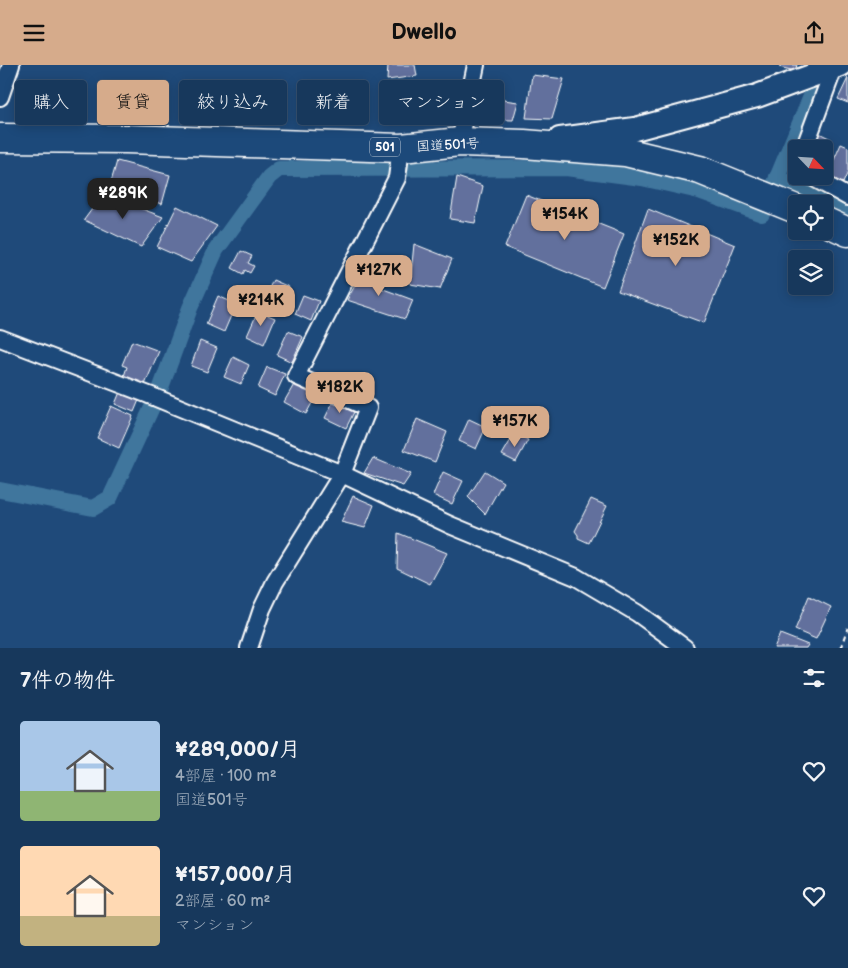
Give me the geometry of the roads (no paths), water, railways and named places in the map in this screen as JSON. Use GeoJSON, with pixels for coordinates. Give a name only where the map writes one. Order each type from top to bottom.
{"type":"FeatureCollection","features":[{"type":"Feature","properties":{"kind":"highway","name":"国道501号"},"geometry":{"type":"LineString","coordinates":[[0,138],[126,139],[400,154],[460,142],[524,144],[625,152],[700,169],[779,201]]}},
{"type":"Feature","properties":{"kind":"highway"},"geometry":{"type":"LineString","coordinates":[[833,225],[848,232]]}},
{"type":"Feature","properties":{"kind":"street"},"geometry":{"type":"LineString","coordinates":[[0,97],[11,65]]}},
{"type":"Feature","properties":{"kind":"street"},"geometry":{"type":"LineString","coordinates":[[460,142],[476,65]]}},
{"type":"Feature","properties":{"kind":"street"},"geometry":{"type":"LineString","coordinates":[[524,144],[635,129],[757,96],[827,68]]}},
{"type":"Feature","properties":{"kind":"street"},"geometry":{"type":"LineString","coordinates":[[807,140],[827,68]]}},
{"type":"Feature","properties":{"kind":"street"},"geometry":{"type":"LineString","coordinates":[[249,648],[262,609],[275,582],[342,474],[368,408],[296,376],[398,178],[400,154]]}},
{"type":"Feature","properties":{"kind":"street"},"geometry":{"type":"LineString","coordinates":[[826,185],[848,197]]}},
{"type":"Feature","properties":{"kind":"street"},"geometry":{"type":"LineString","coordinates":[[0,338],[149,395],[342,474],[450,525],[576,577],[637,613],[685,648]]}},
{"type":"Feature","properties":{"kind":"waterway"},"geometry":{"type":"LineString","coordinates":[[0,490],[93,508],[110,498],[160,390],[190,308],[216,250],[269,177],[279,169],[566,168],[642,178],[699,191],[762,214],[812,94]]}},
{"type":"Feature","properties":{"kind":"waterway"},"geometry":{"type":"LineString","coordinates":[[777,177],[848,210]]}}]}
